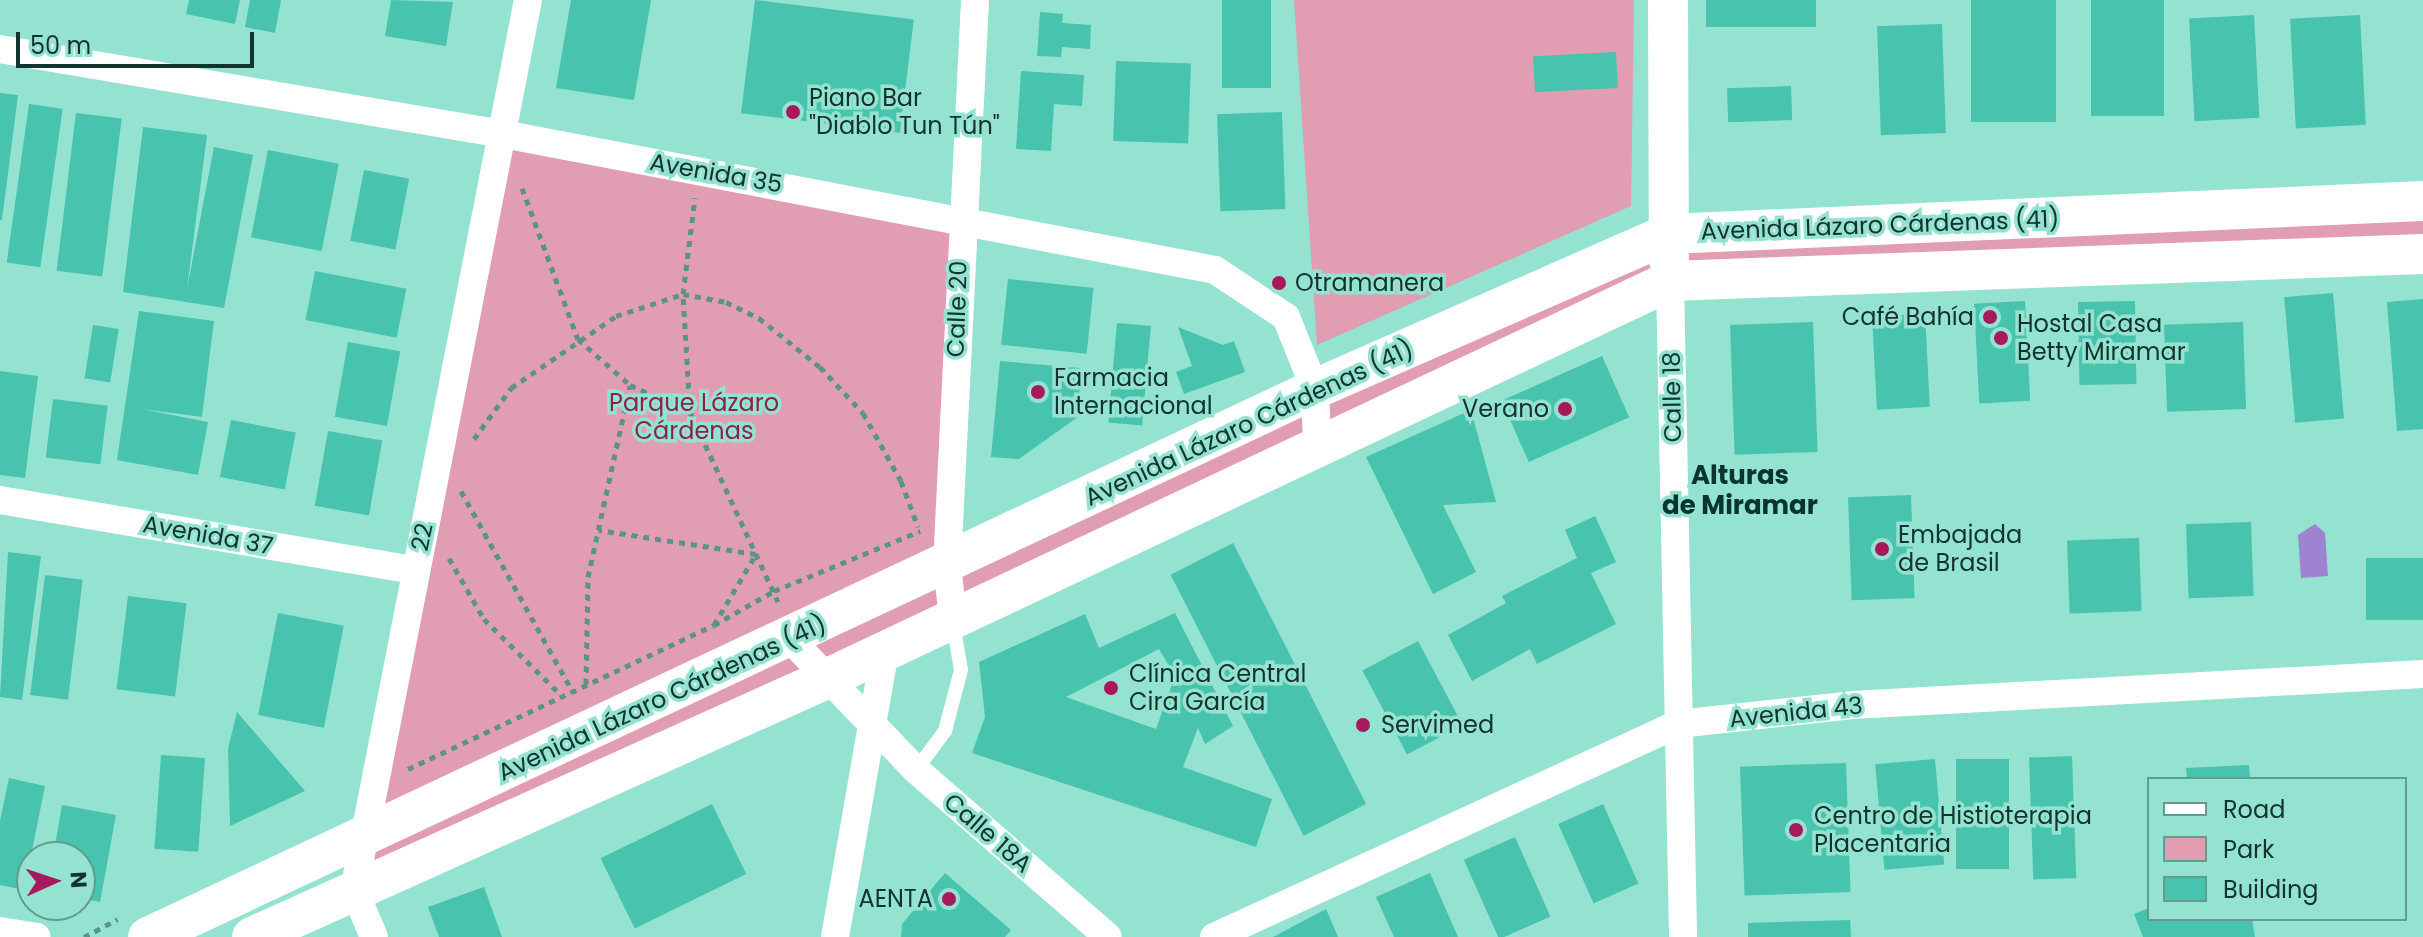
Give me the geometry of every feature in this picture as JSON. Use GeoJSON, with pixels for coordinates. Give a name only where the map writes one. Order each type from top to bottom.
{"type":"FeatureCollection","features":[{"type":"Feature","properties":{"kind":"main road","name":"Calle 18"},"geometry":{"type":"LineString","coordinates":[[1668,0],[1670,281]]}},
{"type":"Feature","properties":{"kind":"main road","name":"Avenida Lázaro Cárdenas (41)"},"geometry":{"type":"LineString","coordinates":[[148,937],[367,831],[791,640],[1315,389],[1668,234],[2423,201]]}},
{"type":"Feature","properties":{"kind":"main road","name":"Avenida Lázaro Cárdenas (41)"},"geometry":{"type":"LineString","coordinates":[[252,937],[826,679],[1317,444],[1670,281],[2423,254]]}},
{"type":"Feature","properties":{"kind":"street","name":"22"},"geometry":{"type":"LineString","coordinates":[[354,890],[378,784],[415,570],[528,0]]}},
{"type":"Feature","properties":{"kind":"street","name":"Calle 20"},"geometry":{"type":"LineString","coordinates":[[953,618],[940,568],[975,0]]}},
{"type":"Feature","properties":{"kind":"street","name":"Avenida 35"},"geometry":{"type":"LineString","coordinates":[[0,49],[503,134],[960,218],[1215,270],[1286,317],[1315,389],[1317,444]]}},
{"type":"Feature","properties":{"kind":"street","name":"Calle 18"},"geometry":{"type":"LineString","coordinates":[[1670,281],[1683,937]]}},
{"type":"Feature","properties":{"kind":"street","name":"Avenida 37"},"geometry":{"type":"LineString","coordinates":[[0,500],[415,570]]}},
{"type":"Feature","properties":{"kind":"street"},"geometry":{"type":"LineString","coordinates":[[791,640],[871,725]]}},
{"type":"Feature","properties":{"kind":"street"},"geometry":{"type":"LineString","coordinates":[[835,937],[885,650]]}},
{"type":"Feature","properties":{"kind":"street","name":"Avenida 43"},"geometry":{"type":"LineString","coordinates":[[1214,937],[1678,724],[1852,705],[2423,674]]}},
{"type":"Feature","properties":{"kind":"street","name":"Calle 18A"},"geometry":{"type":"LineString","coordinates":[[871,725],[916,770],[1108,937]]}},
{"type":"Feature","properties":{"kind":"street"},"geometry":{"type":"LineString","coordinates":[[354,890],[374,937]]}},
{"type":"Feature","properties":{"kind":"street"},"geometry":{"type":"LineString","coordinates":[[0,931],[37,937]]}},
{"type":"Feature","properties":{"kind":"lane"},"geometry":{"type":"LineString","coordinates":[[916,770],[945,731],[961,670],[953,618]]}},
{"type":"Feature","properties":{"kind":"path"},"geometry":{"type":"LineString","coordinates":[[503,134],[578,339],[630,385],[690,412]]}},
{"type":"Feature","properties":{"kind":"path"},"geometry":{"type":"LineString","coordinates":[[699,170],[683,294],[690,412],[756,554],[791,640]]}},
{"type":"Feature","properties":{"kind":"path"},"geometry":{"type":"LineString","coordinates":[[468,446],[511,388],[578,339],[616,316],[683,294],[726,302],[759,318],[820,367],[863,413],[901,481],[940,568]]}},
{"type":"Feature","properties":{"kind":"path"},"geometry":{"type":"LineString","coordinates":[[586,684],[584,626],[599,530],[630,385]]}},
{"type":"Feature","properties":{"kind":"path"},"geometry":{"type":"LineString","coordinates":[[459,488],[572,690],[602,726]]}},
{"type":"Feature","properties":{"kind":"path"},"geometry":{"type":"LineString","coordinates":[[426,518],[484,619],[561,695]]}},
{"type":"Feature","properties":{"kind":"path"},"geometry":{"type":"LineString","coordinates":[[599,530],[756,554]]}},
{"type":"Feature","properties":{"kind":"path"},"geometry":{"type":"LineString","coordinates":[[378,784],[714,625],[756,554]]}},
{"type":"Feature","properties":{"kind":"green space"},"geometry":{"type":"Polygon","coordinates":[[[1294,0],[1634,0],[1631,206],[1317,345],[1294,0]]]}},
{"type":"Feature","properties":{"kind":"green space","name":"Parque Lázaro Cárdenas"},"geometry":{"type":"Polygon","coordinates":[[[503,134],[960,218],[947,564],[1668,234],[2423,201],[2423,252],[1670,281],[357,902],[503,134]]]}},
{"type":"Feature","properties":{"kind":"shaded area"},"geometry":{"type":"Polygon","coordinates":[[[2315,524],[2325,533],[2328,576],[2301,578],[2298,535],[2315,524]]]}},
{"type":"Feature","properties":{"kind":"building"},"geometry":{"type":"Polygon","coordinates":[[[189,0],[240,0],[235,24],[186,14],[189,0]]]}},
{"type":"Feature","properties":{"kind":"building"},"geometry":{"type":"Polygon","coordinates":[[[250,0],[281,0],[275,33],[245,27],[250,0]]]}},
{"type":"Feature","properties":{"kind":"building"},"geometry":{"type":"Polygon","coordinates":[[[391,0],[453,2],[446,46],[385,36],[391,0]]]}},
{"type":"Feature","properties":{"kind":"building"},"geometry":{"type":"Polygon","coordinates":[[[571,0],[651,0],[634,100],[556,88],[571,0]]]}},
{"type":"Feature","properties":{"kind":"building"},"geometry":{"type":"Polygon","coordinates":[[[755,0],[914,19],[900,133],[741,113],[755,0]]]}},
{"type":"Feature","properties":{"kind":"building"},"geometry":{"type":"Polygon","coordinates":[[[1222,0],[1271,0],[1271,88],[1222,88],[1222,0]]]}},
{"type":"Feature","properties":{"kind":"building"},"geometry":{"type":"Polygon","coordinates":[[[1706,0],[1816,0],[1816,27],[1706,27],[1706,0]]]}},
{"type":"Feature","properties":{"kind":"building"},"geometry":{"type":"Polygon","coordinates":[[[1971,0],[2056,0],[2056,122],[1971,122],[1971,0]]]}},
{"type":"Feature","properties":{"kind":"building"},"geometry":{"type":"Polygon","coordinates":[[[2091,0],[2164,0],[2164,116],[2091,116],[2091,0]]]}},
{"type":"Feature","properties":{"kind":"building"},"geometry":{"type":"Polygon","coordinates":[[[1040,12],[1063,14],[1062,23],[1091,25],[1090,49],[1062,47],[1061,57],[1037,56],[1040,12]]]}},
{"type":"Feature","properties":{"kind":"building"},"geometry":{"type":"Polygon","coordinates":[[[2254,15],[2259,118],[2194,121],[2189,18],[2254,15]]]}},
{"type":"Feature","properties":{"kind":"building"},"geometry":{"type":"Polygon","coordinates":[[[2360,15],[2366,125],[2296,129],[2290,19],[2360,15]]]}},
{"type":"Feature","properties":{"kind":"building"},"geometry":{"type":"Polygon","coordinates":[[[1942,24],[1946,133],[1881,135],[1877,26],[1942,24]]]}},
{"type":"Feature","properties":{"kind":"building"},"geometry":{"type":"Polygon","coordinates":[[[1616,52],[1618,88],[1535,92],[1533,56],[1616,52]]]}},
{"type":"Feature","properties":{"kind":"building"},"geometry":{"type":"Polygon","coordinates":[[[1116,61],[1191,64],[1188,144],[1113,141],[1116,61]]]}},
{"type":"Feature","properties":{"kind":"building"},"geometry":{"type":"Polygon","coordinates":[[[1021,71],[1084,75],[1082,106],[1054,104],[1051,151],[1016,149],[1021,71]]]}},
{"type":"Feature","properties":{"kind":"building"},"geometry":{"type":"Polygon","coordinates":[[[1791,86],[1792,120],[1728,122],[1727,88],[1791,86]]]}},
{"type":"Feature","properties":{"kind":"building"},"geometry":{"type":"Polygon","coordinates":[[[0,93],[18,95],[2,220],[0,220],[0,93]]]}},
{"type":"Feature","properties":{"kind":"building"},"geometry":{"type":"Polygon","coordinates":[[[29,104],[63,109],[40,267],[7,262],[29,104]]]}},
{"type":"Feature","properties":{"kind":"building"},"geometry":{"type":"Polygon","coordinates":[[[1282,112],[1285,209],[1220,211],[1217,114],[1282,112]]]}},
{"type":"Feature","properties":{"kind":"building"},"geometry":{"type":"Polygon","coordinates":[[[76,113],[122,119],[102,276],[57,271],[76,113]]]}},
{"type":"Feature","properties":{"kind":"building"},"geometry":{"type":"Polygon","coordinates":[[[143,127],[207,135],[187,289],[214,147],[253,155],[224,308],[123,292],[143,127]]]}},
{"type":"Feature","properties":{"kind":"building"},"geometry":{"type":"Polygon","coordinates":[[[268,150],[339,164],[322,251],[251,237],[268,150]]]}},
{"type":"Feature","properties":{"kind":"building"},"geometry":{"type":"Polygon","coordinates":[[[364,170],[409,179],[395,249],[350,241],[364,170]]]}},
{"type":"Feature","properties":{"kind":"building"},"geometry":{"type":"Polygon","coordinates":[[[315,271],[406,289],[397,338],[305,320],[315,271]]]}},
{"type":"Feature","properties":{"kind":"building"},"geometry":{"type":"Polygon","coordinates":[[[1008,279],[1094,288],[1087,354],[1001,345],[1008,279]]]}},
{"type":"Feature","properties":{"kind":"building"},"geometry":{"type":"Polygon","coordinates":[[[2333,293],[2344,419],[2295,423],[2284,297],[2333,293]]]}},
{"type":"Feature","properties":{"kind":"building"},"geometry":{"type":"Polygon","coordinates":[[[2423,299],[2423,429],[2397,431],[2387,302],[2423,299]]]}},
{"type":"Feature","properties":{"kind":"building","name":"Hostal Casa Betty Miramar"},"geometry":{"type":"Polygon","coordinates":[[[2025,301],[2030,401],[1979,404],[1974,304],[2025,301]]]}},
{"type":"Feature","properties":{"kind":"building"},"geometry":{"type":"Polygon","coordinates":[[[2135,301],[2136,384],[2079,385],[2078,302],[2135,301]]]}},
{"type":"Feature","properties":{"kind":"building"},"geometry":{"type":"Polygon","coordinates":[[[139,311],[214,321],[202,417],[142,409],[208,422],[198,475],[117,460],[139,311]]]}},
{"type":"Feature","properties":{"kind":"building"},"geometry":{"type":"Polygon","coordinates":[[[1925,314],[1930,407],[1877,410],[1872,317],[1925,314]]]}},
{"type":"Feature","properties":{"kind":"building"},"geometry":{"type":"Polygon","coordinates":[[[1813,322],[1818,452],[1735,455],[1730,325],[1813,322]]]}},
{"type":"Feature","properties":{"kind":"building"},"geometry":{"type":"Polygon","coordinates":[[[2243,322],[2246,409],[2167,412],[2164,325],[2243,322]]]}},
{"type":"Feature","properties":{"kind":"building"},"geometry":{"type":"Polygon","coordinates":[[[1117,323],[1151,326],[1142,426],[1108,423],[1117,323]]]}},
{"type":"Feature","properties":{"kind":"building"},"geometry":{"type":"Polygon","coordinates":[[[93,325],[119,329],[110,382],[85,378],[93,325]]]}},
{"type":"Feature","properties":{"kind":"building"},"geometry":{"type":"Polygon","coordinates":[[[1178,327],[1223,345],[1234,341],[1245,372],[1184,394],[1176,372],[1192,366],[1178,327]]]}},
{"type":"Feature","properties":{"kind":"building"},"geometry":{"type":"Polygon","coordinates":[[[348,342],[400,351],[387,426],[335,417],[348,342]]]}},
{"type":"Feature","properties":{"kind":"building","name":"Verano"},"geometry":{"type":"Polygon","coordinates":[[[1602,356],[1629,417],[1529,462],[1502,401],[1602,356]]]}},
{"type":"Feature","properties":{"kind":"building","name":"Farmacia Internacional"},"geometry":{"type":"Polygon","coordinates":[[[1000,361],[1080,368],[1079,416],[1019,459],[991,457],[1000,361]]]}},
{"type":"Feature","properties":{"kind":"building"},"geometry":{"type":"Polygon","coordinates":[[[0,371],[38,376],[25,478],[0,475],[0,371]]]}},
{"type":"Feature","properties":{"kind":"building"},"geometry":{"type":"Polygon","coordinates":[[[53,399],[108,406],[100,464],[46,458],[53,399]]]}},
{"type":"Feature","properties":{"kind":"building"},"geometry":{"type":"Polygon","coordinates":[[[1471,410],[1496,502],[1443,505],[1476,572],[1433,594],[1366,457],[1471,410]]]}},
{"type":"Feature","properties":{"kind":"building"},"geometry":{"type":"Polygon","coordinates":[[[231,420],[296,433],[285,490],[220,477],[231,420]]]}},
{"type":"Feature","properties":{"kind":"building"},"geometry":{"type":"Polygon","coordinates":[[[328,431],[382,441],[369,515],[315,506],[328,431]]]}},
{"type":"Feature","properties":{"kind":"building","name":"Embajada de Brasil"},"geometry":{"type":"Polygon","coordinates":[[[1911,495],[1915,598],[1852,600],[1848,497],[1911,495]]]}},
{"type":"Feature","properties":{"kind":"building"},"geometry":{"type":"Polygon","coordinates":[[[1595,516],[1616,562],[1591,573],[1616,624],[1537,664],[1530,649],[1472,681],[1448,635],[1506,603],[1502,596],[1577,558],[1565,530],[1595,516]]]}},
{"type":"Feature","properties":{"kind":"building"},"geometry":{"type":"Polygon","coordinates":[[[2251,522],[2254,596],[2189,598],[2186,524],[2251,522]]]}},
{"type":"Feature","properties":{"kind":"building"},"geometry":{"type":"Polygon","coordinates":[[[2139,538],[2142,611],[2070,613],[2067,541],[2139,538]]]}},
{"type":"Feature","properties":{"kind":"building"},"geometry":{"type":"Polygon","coordinates":[[[1233,543],[1366,804],[1304,836],[1171,575],[1233,543]]]}},
{"type":"Feature","properties":{"kind":"building"},"geometry":{"type":"Polygon","coordinates":[[[8,552],[41,556],[22,700],[0,697],[8,552]]]}},
{"type":"Feature","properties":{"kind":"building"},"geometry":{"type":"Polygon","coordinates":[[[2366,558],[2423,558],[2423,620],[2366,620],[2366,558]]]}},
{"type":"Feature","properties":{"kind":"building"},"geometry":{"type":"Polygon","coordinates":[[[45,575],[83,580],[68,700],[30,695],[45,575]]]}},
{"type":"Feature","properties":{"kind":"building"},"geometry":{"type":"Polygon","coordinates":[[[128,596],[187,603],[175,696],[117,689],[128,596]]]}},
{"type":"Feature","properties":{"kind":"building"},"geometry":{"type":"Polygon","coordinates":[[[278,613],[344,626],[324,728],[258,715],[278,613]]]}},
{"type":"Feature","properties":{"kind":"building"},"geometry":{"type":"Polygon","coordinates":[[[1175,613],[1233,726],[1205,744],[1198,728],[1183,767],[1272,799],[1256,847],[972,753],[985,717],[979,662],[1085,614],[1099,648],[1175,613]],[[1159,649],[1066,697],[1156,729],[1175,676],[1159,649]]]}},
{"type":"Feature","properties":{"kind":"building"},"geometry":{"type":"Polygon","coordinates":[[[1418,641],[1463,725],[1407,754],[1362,671],[1418,641]]]}},
{"type":"Feature","properties":{"kind":"building"},"geometry":{"type":"Polygon","coordinates":[[[237,712],[305,791],[230,826],[228,749],[237,712]]]}},
{"type":"Feature","properties":{"kind":"building"},"geometry":{"type":"Polygon","coordinates":[[[161,755],[205,758],[198,852],[154,849],[161,755]]]}},
{"type":"Feature","properties":{"kind":"building"},"geometry":{"type":"Polygon","coordinates":[[[2072,756],[2076,878],[2033,879],[2029,758],[2072,756]]]}},
{"type":"Feature","properties":{"kind":"building"},"geometry":{"type":"Polygon","coordinates":[[[1935,759],[1944,865],[1884,870],[1875,764],[1935,759]]]}},
{"type":"Feature","properties":{"kind":"building"},"geometry":{"type":"Polygon","coordinates":[[[1956,759],[2009,759],[2009,869],[1956,869],[1956,759]]]}},
{"type":"Feature","properties":{"kind":"building","name":"Centro de Histioterapia Placentaria"},"geometry":{"type":"Polygon","coordinates":[[[1846,763],[1851,892],[1745,896],[1740,767],[1846,763]]]}},
{"type":"Feature","properties":{"kind":"building"},"geometry":{"type":"Polygon","coordinates":[[[2249,765],[2250,777],[2187,777],[2186,768],[2249,765]]]}},
{"type":"Feature","properties":{"kind":"building"},"geometry":{"type":"Polygon","coordinates":[[[9,778],[45,786],[34,841],[16,841],[16,888],[0,885],[0,821],[9,778]]]}},
{"type":"Feature","properties":{"kind":"building"},"geometry":{"type":"Polygon","coordinates":[[[712,804],[746,874],[635,928],[601,858],[712,804]]]}},
{"type":"Feature","properties":{"kind":"building"},"geometry":{"type":"Polygon","coordinates":[[[1603,804],[1638,883],[1594,903],[1558,824],[1603,804]]]}},
{"type":"Feature","properties":{"kind":"building"},"geometry":{"type":"Polygon","coordinates":[[[62,805],[116,815],[100,902],[96,901],[96,841],[56,841],[62,805]]]}},
{"type":"Feature","properties":{"kind":"building"},"geometry":{"type":"Polygon","coordinates":[[[1515,837],[1550,916],[1498,937],[1464,860],[1515,837]]]}},
{"type":"Feature","properties":{"kind":"building","name":"AENTA"},"geometry":{"type":"Polygon","coordinates":[[[945,873],[1011,930],[1005,937],[901,937],[902,924],[945,873]]]}},
{"type":"Feature","properties":{"kind":"building"},"geometry":{"type":"Polygon","coordinates":[[[1430,873],[1458,937],[1394,937],[1376,897],[1430,873]]]}},
{"type":"Feature","properties":{"kind":"building"},"geometry":{"type":"Polygon","coordinates":[[[484,887],[502,937],[439,937],[428,907],[484,887]]]}},
{"type":"Feature","properties":{"kind":"building"},"geometry":{"type":"Polygon","coordinates":[[[1326,909],[1338,937],[1273,937],[1326,909]]]}},
{"type":"Feature","properties":{"kind":"building"},"geometry":{"type":"Polygon","coordinates":[[[2147,909],[2147,921],[2252,921],[2255,937],[2143,937],[2134,914],[2147,909]]]}},
{"type":"Feature","properties":{"kind":"building"},"geometry":{"type":"Polygon","coordinates":[[[1850,920],[1851,937],[1748,937],[1748,923],[1850,920]]]}},
{"type":"Feature","properties":{"kind":"place","name":"Piano Bar \"Diablo Tun Tún\""},"geometry":{"type":"Point","coordinates":[793,112]}},
{"type":"Feature","properties":{"kind":"place","name":"Otramanera"},"geometry":{"type":"Point","coordinates":[1279,283]}},
{"type":"Feature","properties":{"kind":"place","name":"Café Bahía"},"geometry":{"type":"Point","coordinates":[1990,317]}},
{"type":"Feature","properties":{"kind":"place","name":"Hostal Casa Betty Miramar"},"geometry":{"type":"Point","coordinates":[2001,338]}},
{"type":"Feature","properties":{"kind":"place","name":"Farmacia Internacional"},"geometry":{"type":"Point","coordinates":[1038,392]}},
{"type":"Feature","properties":{"kind":"place","name":"Verano"},"geometry":{"type":"Point","coordinates":[1565,409]}},
{"type":"Feature","properties":{"kind":"place","name":"Embajada de Brasil"},"geometry":{"type":"Point","coordinates":[1882,549]}},
{"type":"Feature","properties":{"kind":"place","name":"Clínica Central Cira García"},"geometry":{"type":"Point","coordinates":[1111,688]}},
{"type":"Feature","properties":{"kind":"place","name":"Servimed"},"geometry":{"type":"Point","coordinates":[1363,725]}},
{"type":"Feature","properties":{"kind":"place","name":"Centro de Histioterapia Placentaria"},"geometry":{"type":"Point","coordinates":[1796,830]}},
{"type":"Feature","properties":{"kind":"place","name":"AENTA"},"geometry":{"type":"Point","coordinates":[949,899]}},
{"type":"Feature","properties":{"kind":"district","name":"Alturas de Miramar"},"geometry":{"type":"Point","coordinates":[1740,491]}}]}
